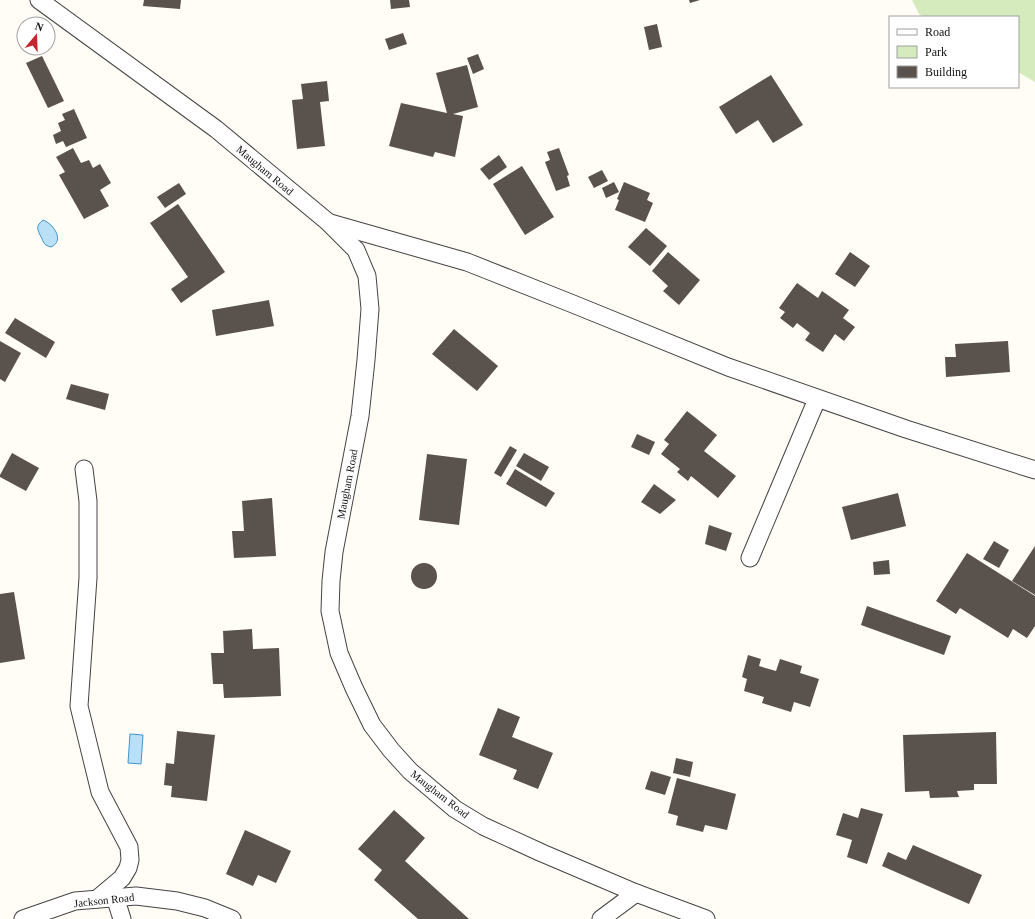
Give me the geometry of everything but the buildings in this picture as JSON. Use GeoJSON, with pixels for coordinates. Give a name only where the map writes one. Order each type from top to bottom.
{"type":"FeatureCollection","features":[{"type":"Feature","properties":{"kind":"street","name":"Maugham Road"},"geometry":{"type":"LineString","coordinates":[[39,0],[216,129],[328,222],[356,250],[367,276],[370,309],[360,416],[334,552],[330,611],[339,654],[372,725],[391,750],[410,771],[456,809],[483,826],[636,893],[706,919]]}},
{"type":"Feature","properties":{"kind":"street"},"geometry":{"type":"LineString","coordinates":[[328,222],[466,262],[728,367],[906,429],[1035,470]]}},
{"type":"Feature","properties":{"kind":"street"},"geometry":{"type":"LineString","coordinates":[[750,558],[817,399]]}},
{"type":"Feature","properties":{"kind":"street"},"geometry":{"type":"LineString","coordinates":[[84,469],[88,501],[88,578],[78,706],[100,792],[129,847],[130,860],[128,868],[122,878],[97,899]]}},
{"type":"Feature","properties":{"kind":"street"},"geometry":{"type":"LineString","coordinates":[[601,919],[636,893]]}},
{"type":"Feature","properties":{"kind":"street","name":"Jackson Road"},"geometry":{"type":"LineString","coordinates":[[23,919],[75,901],[136,896],[177,901],[205,908],[232,919]]}},
{"type":"Feature","properties":{"kind":"street"},"geometry":{"type":"LineString","coordinates":[[115,897],[122,919]]}},
{"type":"Feature","properties":{"kind":"green space"},"geometry":{"type":"Polygon","coordinates":[[[912,0],[1035,0],[1035,82],[1019,73],[1019,16],[922,16],[919,14],[912,0]]]}},
{"type":"Feature","properties":{"kind":"water"},"geometry":{"type":"Polygon","coordinates":[[[43,220],[51,225],[58,237],[55,244],[51,247],[45,244],[38,231],[38,226],[43,220]]]}},
{"type":"Feature","properties":{"kind":"water"},"geometry":{"type":"Polygon","coordinates":[[[130,734],[143,735],[141,764],[128,763],[130,734]]]}}]}
